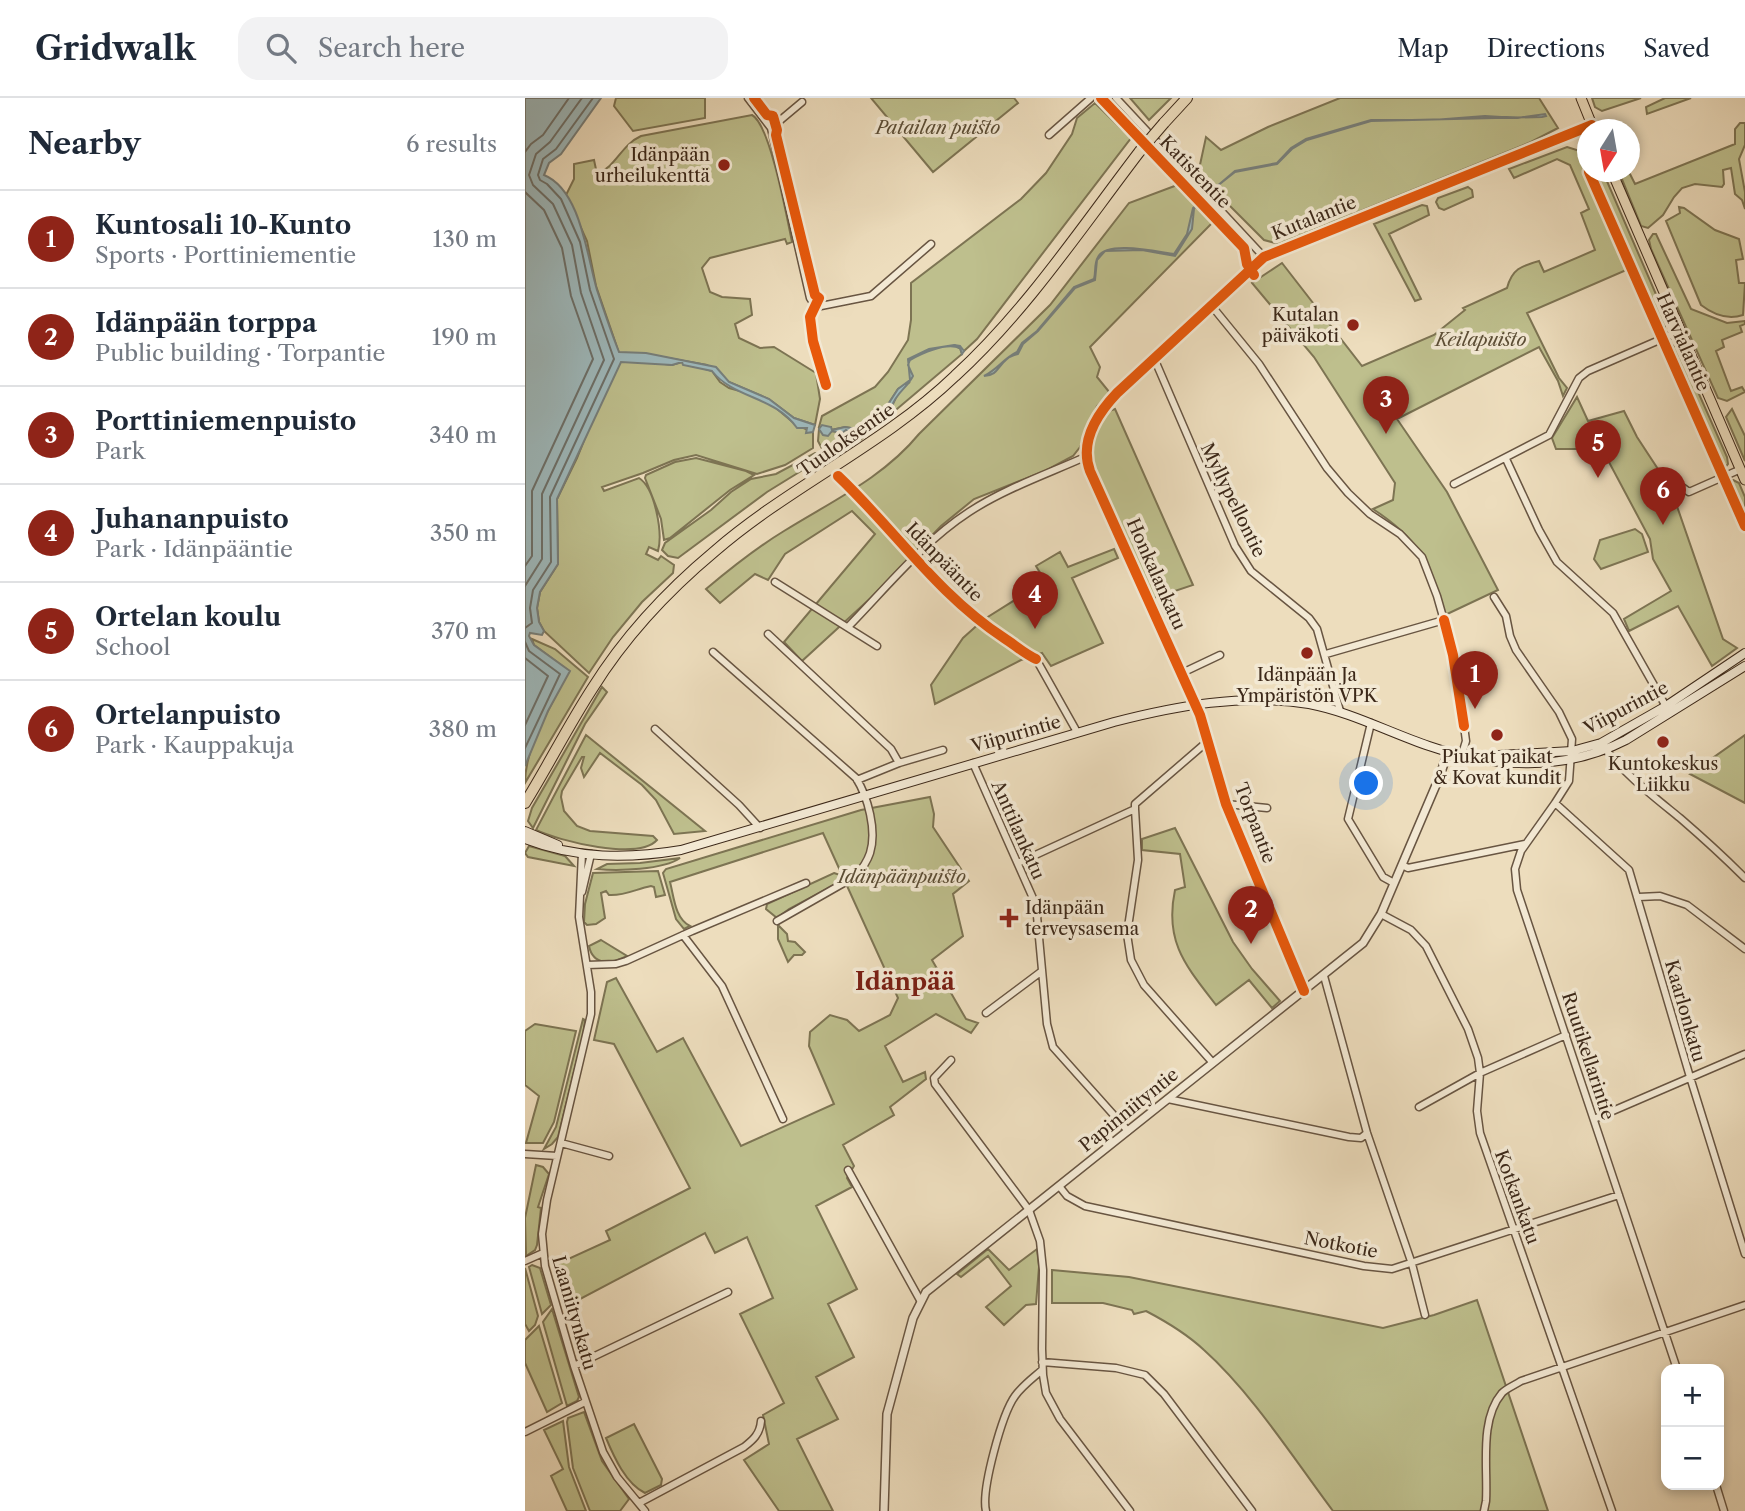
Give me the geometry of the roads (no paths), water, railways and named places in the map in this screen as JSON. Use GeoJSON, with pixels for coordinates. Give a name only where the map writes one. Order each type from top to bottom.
{"type":"FeatureCollection","features":[{"type":"Feature","properties":{"kind":"highway","name":"Tuuloksentie"},"geometry":{"type":"LineString","coordinates":[[525,803],[592,688],[620,648],[657,604],[717,548],[879,438],[954,378],[1011,320],[1140,151],[1187,98]]}},
{"type":"Feature","properties":{"kind":"main road"},"geometry":{"type":"LineString","coordinates":[[1581,98],[1590,119]]}},
{"type":"Feature","properties":{"kind":"main road","name":"Harvialantie"},"geometry":{"type":"LineString","coordinates":[[1616,182],[1745,480]]}},
{"type":"Feature","properties":{"kind":"main road","name":"Viipurintie"},"geometry":{"type":"LineString","coordinates":[[1668,710],[1745,653]]}},
{"type":"Feature","properties":{"kind":"main road","name":"Viipurintie"},"geometry":{"type":"LineString","coordinates":[[525,839],[582,853],[638,856],[661,853],[760,828],[863,795],[1140,715],[1195,705],[1260,700],[1306,704],[1341,711],[1448,752],[1485,761],[1516,764],[1571,756],[1604,747],[1745,666]]}},
{"type":"Feature","properties":{"kind":"main road","name":"Viipurintie"},"geometry":{"type":"LineString","coordinates":[[525,831],[582,853]]}},
{"type":"Feature","properties":{"kind":"street"},"geometry":{"type":"LineString","coordinates":[[748,98],[771,128],[810,298],[816,307]]}},
{"type":"Feature","properties":{"kind":"street"},"geometry":{"type":"LineString","coordinates":[[1049,135],[1091,98]]}},
{"type":"Feature","properties":{"kind":"street","name":"Katistentie"},"geometry":{"type":"LineString","coordinates":[[1116,98],[1264,257]]}},
{"type":"Feature","properties":{"kind":"street"},"geometry":{"type":"LineString","coordinates":[[771,128],[802,102]]}},
{"type":"Feature","properties":{"kind":"street","name":"Kutalantie"},"geometry":{"type":"LineString","coordinates":[[1086,457],[1091,430],[1098,415],[1117,393],[1264,257],[1577,133]]}},
{"type":"Feature","properties":{"kind":"street"},"geometry":{"type":"LineString","coordinates":[[825,384],[813,341],[810,317],[816,307],[871,296],[931,244]]}},
{"type":"Feature","properties":{"kind":"street"},"geometry":{"type":"LineString","coordinates":[[1211,305],[1259,364],[1327,468],[1370,514],[1400,534],[1422,557],[1453,654],[1464,723],[1465,755]]}},
{"type":"Feature","properties":{"kind":"street"},"geometry":{"type":"LineString","coordinates":[[1454,484],[1549,435],[1579,379],[1588,371],[1680,331]]}},
{"type":"Feature","properties":{"kind":"street","name":"Myllypellontie"},"geometry":{"type":"LineString","coordinates":[[1154,358],[1235,546],[1251,571],[1309,618],[1317,629],[1341,711]]}},
{"type":"Feature","properties":{"kind":"street"},"geometry":{"type":"LineString","coordinates":[[848,627],[931,542],[969,512],[1012,489],[1086,457]]}},
{"type":"Feature","properties":{"kind":"street","name":"Honkalankatu"},"geometry":{"type":"LineString","coordinates":[[1086,457],[1195,705]]}},
{"type":"Feature","properties":{"kind":"street"},"geometry":{"type":"LineString","coordinates":[[1506,459],[1557,562],[1613,613],[1668,710]]}},
{"type":"Feature","properties":{"kind":"street"},"geometry":{"type":"LineString","coordinates":[[1675,482],[1689,492],[1741,469]]}},
{"type":"Feature","properties":{"kind":"street"},"geometry":{"type":"LineString","coordinates":[[775,582],[877,646]]}},
{"type":"Feature","properties":{"kind":"street"},"geometry":{"type":"LineString","coordinates":[[1494,597],[1506,616],[1516,650],[1567,727],[1572,739],[1571,756]]}},
{"type":"Feature","properties":{"kind":"street"},"geometry":{"type":"LineString","coordinates":[[1326,654],[1444,620]]}},
{"type":"Feature","properties":{"kind":"street"},"geometry":{"type":"LineString","coordinates":[[768,634],[891,749],[899,763]]}},
{"type":"Feature","properties":{"kind":"street"},"geometry":{"type":"LineString","coordinates":[[713,652],[857,780],[863,795],[872,837],[871,851],[865,865],[846,883],[777,921]]}},
{"type":"Feature","properties":{"kind":"street"},"geometry":{"type":"LineString","coordinates":[[1182,673],[1220,654]]}},
{"type":"Feature","properties":{"kind":"street"},"geometry":{"type":"LineString","coordinates":[[1036,659],[1077,732]]}},
{"type":"Feature","properties":{"kind":"street","name":"Torpantie"},"geometry":{"type":"LineString","coordinates":[[1195,705],[1226,804],[1304,991]]}},
{"type":"Feature","properties":{"kind":"street"},"geometry":{"type":"LineString","coordinates":[[1371,723],[1348,819],[1383,877],[1394,883]]}},
{"type":"Feature","properties":{"kind":"street"},"geometry":{"type":"LineString","coordinates":[[655,729],[739,804],[760,828]]}},
{"type":"Feature","properties":{"kind":"street"},"geometry":{"type":"LineString","coordinates":[[1208,741],[1135,804],[1138,860],[1128,934],[1131,960],[1144,985],[1213,1063]]}},
{"type":"Feature","properties":{"kind":"street"},"geometry":{"type":"LineString","coordinates":[[1604,747],[1646,790],[1716,849],[1745,878]]}},
{"type":"Feature","properties":{"kind":"street"},"geometry":{"type":"LineString","coordinates":[[857,780],[899,763],[943,750]]}},
{"type":"Feature","properties":{"kind":"street","name":"Papinniityntie"},"geometry":{"type":"LineString","coordinates":[[884,1511],[887,1414],[920,1300],[936,1284],[1363,943],[1381,914],[1448,752]]}},
{"type":"Feature","properties":{"kind":"street","name":"Ruutikellarintie"},"geometry":{"type":"LineString","coordinates":[[1571,756],[1569,781],[1525,844],[1515,869],[1517,890],[1675,1364]]}},
{"type":"Feature","properties":{"kind":"street","name":"Anttilankatu"},"geometry":{"type":"LineString","coordinates":[[973,763],[1036,905],[1048,1036],[1053,1046],[1128,1131]]}},
{"type":"Feature","properties":{"kind":"street","name":"Kaarlonkatu"},"geometry":{"type":"LineString","coordinates":[[1555,803],[1626,865],[1639,897],[1690,1077],[1745,1254]]}},
{"type":"Feature","properties":{"kind":"street"},"geometry":{"type":"LineString","coordinates":[[1226,804],[1267,808]]}},
{"type":"Feature","properties":{"kind":"street"},"geometry":{"type":"LineString","coordinates":[[1018,863],[1135,809]]}},
{"type":"Feature","properties":{"kind":"street"},"geometry":{"type":"LineString","coordinates":[[1402,865],[1408,868],[1525,844]]}},
{"type":"Feature","properties":{"kind":"street","name":"Laaniitynkatu"},"geometry":{"type":"LineString","coordinates":[[582,853],[580,930],[587,965],[591,1014],[543,1218],[543,1252],[546,1273],[603,1452],[617,1477],[645,1511]]}},
{"type":"Feature","properties":{"kind":"street"},"geometry":{"type":"LineString","coordinates":[[587,965],[626,961],[806,883]]}},
{"type":"Feature","properties":{"kind":"street"},"geometry":{"type":"LineString","coordinates":[[1639,897],[1660,896],[1687,905],[1745,949]]}},
{"type":"Feature","properties":{"kind":"street","name":"Kotkankatu"},"geometry":{"type":"LineString","coordinates":[[1381,914],[1411,930],[1426,946],[1468,1029],[1480,1073],[1477,1111],[1480,1133],[1612,1511]]}},
{"type":"Feature","properties":{"kind":"street"},"geometry":{"type":"LineString","coordinates":[[683,935],[722,986],[783,1119]]}},
{"type":"Feature","properties":{"kind":"street"},"geometry":{"type":"LineString","coordinates":[[985,1013],[1042,971]]}},
{"type":"Feature","properties":{"kind":"street"},"geometry":{"type":"LineString","coordinates":[[1324,976],[1367,1133],[1412,1264],[1425,1315]]}},
{"type":"Feature","properties":{"kind":"street"},"geometry":{"type":"LineString","coordinates":[[1419,1107],[1480,1073],[1566,1035]]}},
{"type":"Feature","properties":{"kind":"street"},"geometry":{"type":"LineString","coordinates":[[1594,1119],[1745,1054]]}},
{"type":"Feature","properties":{"kind":"street"},"geometry":{"type":"LineString","coordinates":[[951,1060],[934,1078],[945,1099],[1029,1210],[1040,1241],[1043,1270],[1042,1366],[1047,1393],[1060,1419],[1131,1511]]}},
{"type":"Feature","properties":{"kind":"street"},"geometry":{"type":"LineString","coordinates":[[1168,1099],[1338,1135],[1361,1138],[1367,1133]]}},
{"type":"Feature","properties":{"kind":"street"},"geometry":{"type":"LineString","coordinates":[[561,1143],[609,1156]]}},
{"type":"Feature","properties":{"kind":"street"},"geometry":{"type":"LineString","coordinates":[[525,1154],[557,1156]]}},
{"type":"Feature","properties":{"kind":"street"},"geometry":{"type":"LineString","coordinates":[[848,1170],[920,1300]]}},
{"type":"Feature","properties":{"kind":"street","name":"Notkotie"},"geometry":{"type":"LineString","coordinates":[[1059,1186],[1067,1196],[1085,1206],[1364,1266],[1391,1269],[1619,1195]]}},
{"type":"Feature","properties":{"kind":"street"},"geometry":{"type":"LineString","coordinates":[[525,1261],[543,1252]]}},
{"type":"Feature","properties":{"kind":"street"},"geometry":{"type":"LineString","coordinates":[[574,1366],[728,1292]]}},
{"type":"Feature","properties":{"kind":"street"},"geometry":{"type":"LineString","coordinates":[[1484,1511],[1488,1433],[1502,1393],[1561,1367],[1745,1305]]}},
{"type":"Feature","properties":{"kind":"street"},"geometry":{"type":"LineString","coordinates":[[986,1511],[983,1502],[985,1486],[1009,1406],[1021,1388],[1042,1366],[1117,1368],[1145,1375],[1164,1394],[1252,1511]]}},
{"type":"Feature","properties":{"kind":"street"},"geometry":{"type":"LineString","coordinates":[[525,1432],[586,1402]]}},
{"type":"Feature","properties":{"kind":"street"},"geometry":{"type":"LineString","coordinates":[[639,1503],[744,1447],[754,1440],[761,1421]]}},
{"type":"Feature","properties":{"kind":"street"},"geometry":{"type":"LineString","coordinates":[[1718,1490],[1724,1511]]}},
{"type":"Feature","properties":{"kind":"water"},"geometry":{"type":"Polygon","coordinates":[[[525,98],[601,98],[561,154],[549,163],[544,175],[556,183],[574,209],[586,243],[597,290],[619,352],[646,353],[716,367],[729,382],[769,399],[794,418],[815,425],[813,432],[806,433],[807,428],[797,428],[778,410],[731,387],[712,371],[683,365],[682,362],[672,365],[621,362],[557,499],[558,564],[540,592],[537,608],[539,622],[544,631],[542,635],[530,633],[529,636],[534,645],[570,671],[548,711],[525,766],[525,98]]]}},
{"type":"Feature","properties":{"kind":"water"},"geometry":{"type":"Polygon","coordinates":[[[1545,114],[1546,116],[1542,117],[1522,117],[1545,114]]]}},
{"type":"Feature","properties":{"kind":"water"},"geometry":{"type":"Polygon","coordinates":[[[1485,116],[1513,118],[1441,119],[1485,116]]]}},
{"type":"Feature","properties":{"kind":"water"},"geometry":{"type":"Polygon","coordinates":[[[1371,120],[1414,120],[1371,121],[1307,140],[1292,149],[1277,164],[1235,172],[1216,187],[1235,171],[1277,163],[1291,148],[1306,139],[1371,120]]]}},
{"type":"Feature","properties":{"kind":"water"},"geometry":{"type":"Polygon","coordinates":[[[1198,204],[1194,209],[1192,229],[1175,256],[1142,250],[1106,251],[1133,248],[1174,254],[1187,234],[1193,208],[1198,204]]]}},
{"type":"Feature","properties":{"kind":"water"},"geometry":{"type":"Polygon","coordinates":[[[1105,251],[1097,260],[1095,280],[1075,288],[1038,331],[1023,344],[1018,354],[1008,358],[1017,352],[1022,343],[1037,331],[1074,287],[1094,279],[1097,259],[1105,251]]]}},
{"type":"Feature","properties":{"kind":"water"},"geometry":{"type":"Polygon","coordinates":[[[954,345],[960,346],[964,351],[962,354],[960,348],[946,346],[954,345]]]}},
{"type":"Feature","properties":{"kind":"water"},"geometry":{"type":"Polygon","coordinates":[[[941,347],[910,360],[908,364],[908,359],[929,349],[941,347]]]}},
{"type":"Feature","properties":{"kind":"water"},"geometry":{"type":"Polygon","coordinates":[[[1008,358],[992,374],[984,376],[993,370],[1008,358]]]}},
{"type":"Feature","properties":{"kind":"water"},"geometry":{"type":"Polygon","coordinates":[[[909,367],[913,376],[892,406],[876,412],[870,422],[852,434],[846,430],[823,435],[819,429],[822,425],[831,427],[832,430],[845,427],[857,429],[869,421],[873,412],[887,406],[898,389],[910,380],[909,367]]]}},
{"type":"Feature","properties":{"kind":"place","name":"Idänpään urheilukenttä"},"geometry":{"type":"Point","coordinates":[724,165]}},
{"type":"Feature","properties":{"kind":"place","name":"Kutalan päiväkoti"},"geometry":{"type":"Point","coordinates":[1353,325]}},
{"type":"Feature","properties":{"kind":"place","name":"Porttiniemenpuisto"},"geometry":{"type":"Point","coordinates":[1386,434]}},
{"type":"Feature","properties":{"kind":"place","name":"Ortelan koulu"},"geometry":{"type":"Point","coordinates":[1598,478]}},
{"type":"Feature","properties":{"kind":"place","name":"Ortelanpuisto"},"geometry":{"type":"Point","coordinates":[1663,525]}},
{"type":"Feature","properties":{"kind":"place","name":"Juhananpuisto"},"geometry":{"type":"Point","coordinates":[1035,629]}},
{"type":"Feature","properties":{"kind":"place","name":"Idänpään Ja Ympäristön VPK"},"geometry":{"type":"Point","coordinates":[1307,653]}},
{"type":"Feature","properties":{"kind":"place","name":"Kuntosali 10-Kunto"},"geometry":{"type":"Point","coordinates":[1475,709]}},
{"type":"Feature","properties":{"kind":"place","name":"Piukat paikat & Kovat kundit"},"geometry":{"type":"Point","coordinates":[1497,735]}},
{"type":"Feature","properties":{"kind":"place","name":"Kuntokeskus Liikku"},"geometry":{"type":"Point","coordinates":[1663,742]}},
{"type":"Feature","properties":{"kind":"place","name":"Idänpään terveysasema"},"geometry":{"type":"Point","coordinates":[1009,918]}},
{"type":"Feature","properties":{"kind":"place","name":"Idänpään torppa"},"geometry":{"type":"Point","coordinates":[1251,944]}},
{"type":"Feature","properties":{"kind":"district","name":"Idänpää"},"geometry":{"type":"Point","coordinates":[905,981]}},
{"type":"Feature","properties":{"kind":"park label","name":"Patailan puisto"},"geometry":{"type":"Point","coordinates":[938,128]}},
{"type":"Feature","properties":{"kind":"park label","name":"Keilapuisto"},"geometry":{"type":"Point","coordinates":[1481,340]}},
{"type":"Feature","properties":{"kind":"park label","name":"Idänpäänpuisto"},"geometry":{"type":"Point","coordinates":[902,877]}}]}
